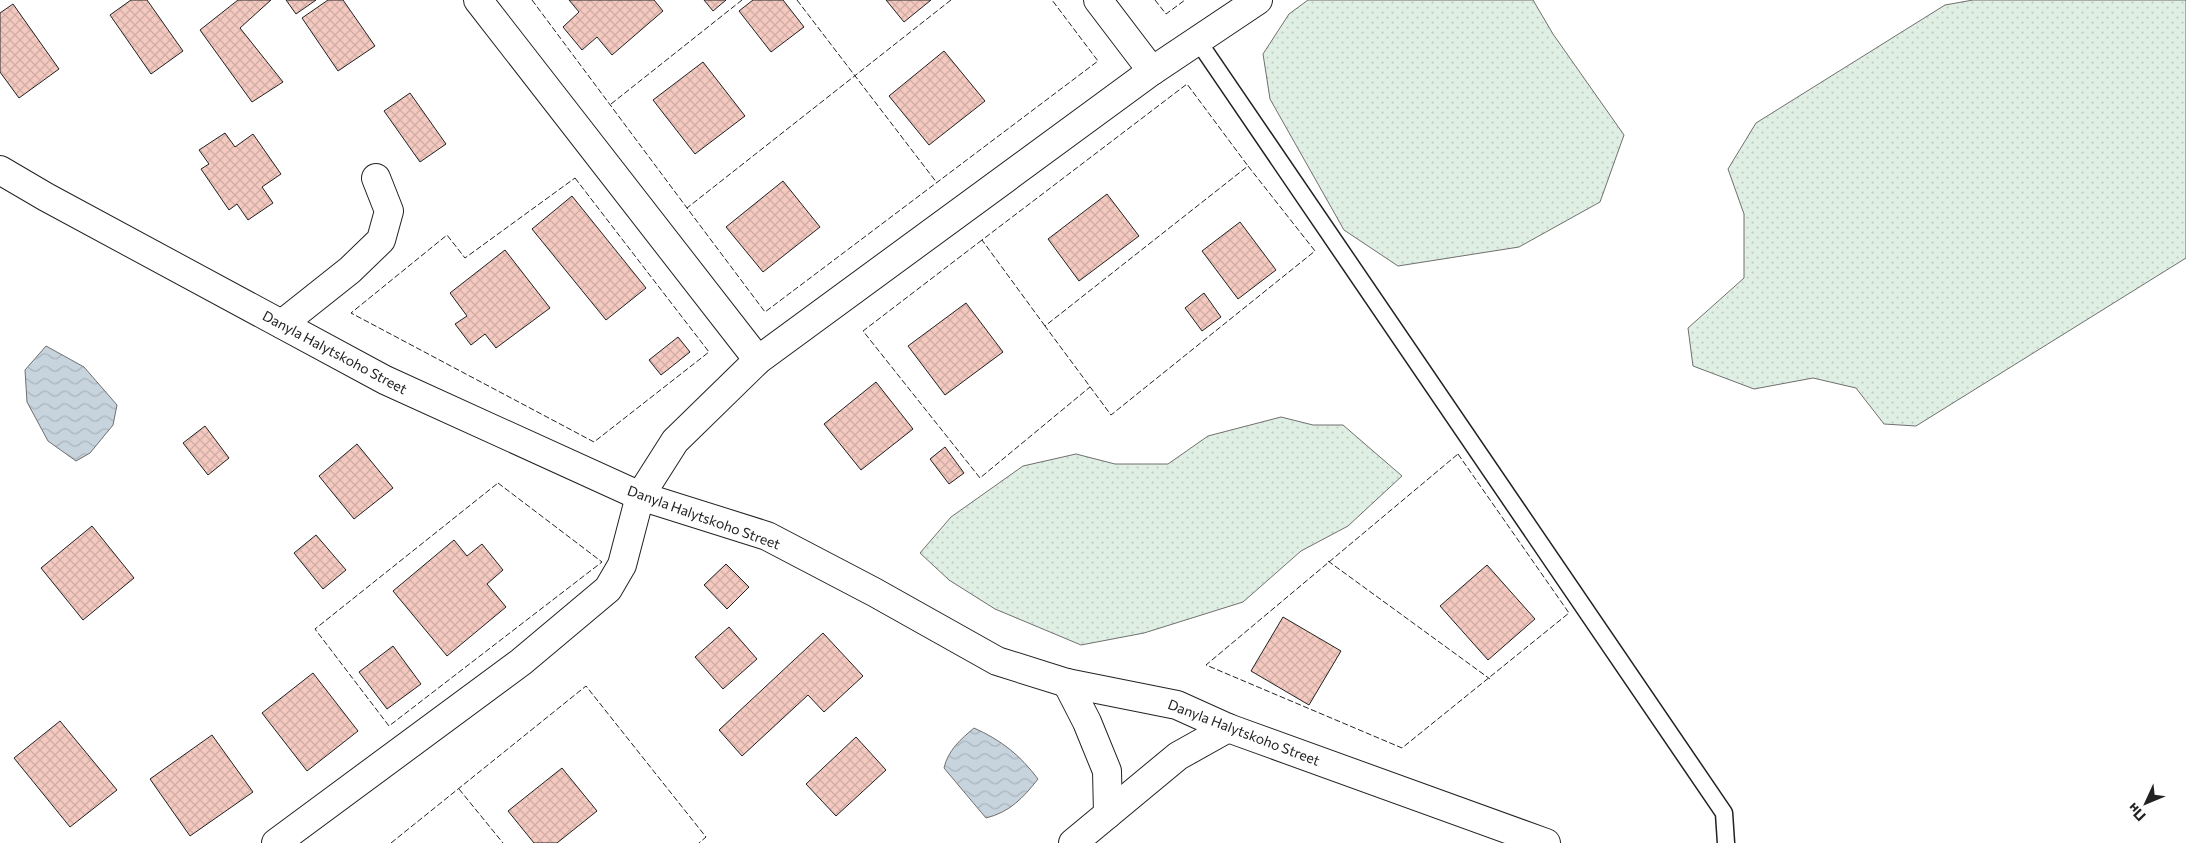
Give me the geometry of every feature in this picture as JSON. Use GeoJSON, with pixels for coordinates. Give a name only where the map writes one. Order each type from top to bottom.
{"type":"FeatureCollection","features":[{"type":"Feature","properties":{"kind":"street"},"geometry":{"type":"LineString","coordinates":[[478,0],[758,360]]}},
{"type":"Feature","properties":{"kind":"street"},"geometry":{"type":"LineString","coordinates":[[1098,0],[1152,71]]}},
{"type":"Feature","properties":{"kind":"street"},"geometry":{"type":"LineString","coordinates":[[276,843],[521,662],[608,589],[622,565],[640,496],[675,441],[758,360],[1152,71],[1258,0]]}},
{"type":"Feature","properties":{"kind":"street","name":"Danyla Halytskoho Street"},"geometry":{"type":"LineString","coordinates":[[0,170],[385,380],[640,496],[767,536],[874,592],[996,661],[1068,683],[1177,704],[1228,728],[1546,843]]}},
{"type":"Feature","properties":{"kind":"street"},"geometry":{"type":"LineString","coordinates":[[282,324],[350,270],[381,240],[389,211],[376,178]]}},
{"type":"Feature","properties":{"kind":"street"},"geometry":{"type":"LineString","coordinates":[[1068,683],[1087,722],[1107,771],[1108,814]]}},
{"type":"Feature","properties":{"kind":"street"},"geometry":{"type":"LineString","coordinates":[[1072,843],[1178,756],[1228,728]]}},
{"type":"Feature","properties":{"kind":"lane"},"geometry":{"type":"LineString","coordinates":[[1198,41],[1724,813],[1726,843]]}},
{"type":"Feature","properties":{"kind":"green space"},"geometry":{"type":"Polygon","coordinates":[[[1308,0],[1533,0],[1553,34],[1624,135],[1600,202],[1519,247],[1398,266],[1344,230],[1270,99],[1263,54],[1289,14],[1308,0]]]}},
{"type":"Feature","properties":{"kind":"green space"},"geometry":{"type":"Polygon","coordinates":[[[1973,0],[2186,0],[2186,258],[1916,426],[1884,424],[1856,388],[1813,378],[1754,389],[1693,366],[1688,328],[1744,278],[1744,214],[1728,169],[1756,123],[1945,5],[1973,0]]]}},
{"type":"Feature","properties":{"kind":"green space"},"geometry":{"type":"Polygon","coordinates":[[[1281,417],[1313,425],[1343,425],[1402,476],[1348,526],[1301,551],[1243,602],[1144,633],[1081,645],[995,609],[949,580],[920,553],[951,517],[1023,466],[1076,454],[1115,464],[1168,464],[1208,436],[1281,417]]]}},
{"type":"Feature","properties":{"kind":"water"},"geometry":{"type":"Polygon","coordinates":[[[46,346],[84,367],[117,405],[113,425],[90,453],[76,461],[48,441],[27,402],[25,370],[46,346]]]}},
{"type":"Feature","properties":{"kind":"water"},"geometry":{"type":"Polygon","coordinates":[[[974,728],[1009,749],[1038,779],[1009,808],[986,818],[944,768],[952,750],[974,728]]]}},
{"type":"Feature","properties":{"kind":"building"},"geometry":{"type":"Polygon","coordinates":[[[131,0],[147,0],[183,51],[151,74],[110,15],[131,0]]]}},
{"type":"Feature","properties":{"kind":"building"},"geometry":{"type":"Polygon","coordinates":[[[238,0],[271,0],[240,28],[283,82],[252,102],[200,30],[238,0]]]}},
{"type":"Feature","properties":{"kind":"building"},"geometry":{"type":"Polygon","coordinates":[[[286,0],[316,0],[296,14],[286,0]]]}},
{"type":"Feature","properties":{"kind":"building"},"geometry":{"type":"Polygon","coordinates":[[[328,0],[343,0],[375,46],[338,71],[302,18],[328,0]]]}},
{"type":"Feature","properties":{"kind":"building"},"geometry":{"type":"Polygon","coordinates":[[[569,0],[654,0],[663,11],[612,55],[597,37],[582,50],[563,27],[579,12],[569,0]]]}},
{"type":"Feature","properties":{"kind":"building"},"geometry":{"type":"Polygon","coordinates":[[[704,0],[726,0],[713,11],[704,0]]]}},
{"type":"Feature","properties":{"kind":"building"},"geometry":{"type":"Polygon","coordinates":[[[753,0],[783,0],[804,27],[771,52],[739,11],[753,0]]]}},
{"type":"Feature","properties":{"kind":"building"},"geometry":{"type":"Polygon","coordinates":[[[886,0],[931,0],[904,22],[886,0]]]}},
{"type":"Feature","properties":{"kind":"building"},"geometry":{"type":"Polygon","coordinates":[[[13,4],[59,69],[19,98],[0,72],[0,13],[13,4]]]}},
{"type":"Feature","properties":{"kind":"building"},"geometry":{"type":"Polygon","coordinates":[[[944,51],[985,101],[929,145],[889,96],[944,51]]]}},
{"type":"Feature","properties":{"kind":"building"},"geometry":{"type":"Polygon","coordinates":[[[703,62],[745,116],[695,154],[653,100],[703,62]]]}},
{"type":"Feature","properties":{"kind":"building"},"geometry":{"type":"Polygon","coordinates":[[[410,93],[446,144],[420,162],[384,111],[410,93]]]}},
{"type":"Feature","properties":{"kind":"building"},"geometry":{"type":"Polygon","coordinates":[[[225,133],[235,147],[253,134],[281,174],[262,187],[273,203],[248,220],[237,204],[229,210],[201,169],[209,164],[199,150],[225,133]]]}},
{"type":"Feature","properties":{"kind":"building"},"geometry":{"type":"Polygon","coordinates":[[[783,181],[820,227],[763,272],[726,227],[783,181]]]}},
{"type":"Feature","properties":{"kind":"building"},"geometry":{"type":"Polygon","coordinates":[[[1107,194],[1139,236],[1079,281],[1048,239],[1107,194]]]}},
{"type":"Feature","properties":{"kind":"building"},"geometry":{"type":"Polygon","coordinates":[[[572,196],[646,288],[606,320],[532,229],[572,196]]]}},
{"type":"Feature","properties":{"kind":"building"},"geometry":{"type":"Polygon","coordinates":[[[1240,222],[1276,270],[1238,299],[1202,251],[1240,222]]]}},
{"type":"Feature","properties":{"kind":"building"},"geometry":{"type":"Polygon","coordinates":[[[505,250],[550,308],[496,348],[485,334],[471,345],[455,324],[467,316],[450,293],[505,250]]]}},
{"type":"Feature","properties":{"kind":"building"},"geometry":{"type":"Polygon","coordinates":[[[1204,293],[1221,317],[1202,331],[1185,308],[1204,293]]]}},
{"type":"Feature","properties":{"kind":"building"},"geometry":{"type":"Polygon","coordinates":[[[966,303],[1003,352],[945,395],[908,346],[966,303]]]}},
{"type":"Feature","properties":{"kind":"building"},"geometry":{"type":"Polygon","coordinates":[[[678,337],[690,352],[661,375],[649,360],[678,337]]]}},
{"type":"Feature","properties":{"kind":"building"},"geometry":{"type":"Polygon","coordinates":[[[876,382],[913,429],[861,470],[824,424],[876,382]]]}},
{"type":"Feature","properties":{"kind":"building"},"geometry":{"type":"Polygon","coordinates":[[[205,426],[229,458],[208,475],[183,443],[205,426]]]}},
{"type":"Feature","properties":{"kind":"building"},"geometry":{"type":"Polygon","coordinates":[[[357,444],[393,488],[354,519],[319,476],[357,444]]]}},
{"type":"Feature","properties":{"kind":"building"},"geometry":{"type":"Polygon","coordinates":[[[945,447],[964,473],[949,484],[930,459],[945,447]]]}},
{"type":"Feature","properties":{"kind":"building"},"geometry":{"type":"Polygon","coordinates":[[[92,526],[134,578],[83,620],[41,568],[92,526]]]}},
{"type":"Feature","properties":{"kind":"building"},"geometry":{"type":"Polygon","coordinates":[[[316,535],[346,570],[323,589],[294,553],[316,535]]]}},
{"type":"Feature","properties":{"kind":"building"},"geometry":{"type":"Polygon","coordinates":[[[454,540],[467,556],[482,544],[503,570],[487,584],[506,607],[447,656],[393,591],[454,540]]]}},
{"type":"Feature","properties":{"kind":"building"},"geometry":{"type":"Polygon","coordinates":[[[726,564],[749,587],[727,609],[704,585],[726,564]]]}},
{"type":"Feature","properties":{"kind":"building"},"geometry":{"type":"Polygon","coordinates":[[[1487,565],[1535,619],[1488,660],[1440,606],[1487,565]]]}},
{"type":"Feature","properties":{"kind":"building"},"geometry":{"type":"Polygon","coordinates":[[[1283,617],[1341,651],[1309,705],[1251,671],[1283,617]]]}},
{"type":"Feature","properties":{"kind":"building"},"geometry":{"type":"Polygon","coordinates":[[[729,627],[757,659],[723,689],[695,657],[729,627]]]}},
{"type":"Feature","properties":{"kind":"building"},"geometry":{"type":"Polygon","coordinates":[[[823,633],[863,676],[824,712],[808,695],[742,756],[719,730],[823,633]]]}},
{"type":"Feature","properties":{"kind":"building"},"geometry":{"type":"Polygon","coordinates":[[[393,646],[421,684],[387,709],[359,672],[393,646]]]}},
{"type":"Feature","properties":{"kind":"building"},"geometry":{"type":"Polygon","coordinates":[[[313,673],[358,731],[307,771],[262,713],[313,673]]]}},
{"type":"Feature","properties":{"kind":"building"},"geometry":{"type":"Polygon","coordinates":[[[60,721],[117,790],[70,827],[14,758],[60,721]]]}},
{"type":"Feature","properties":{"kind":"building"},"geometry":{"type":"Polygon","coordinates":[[[212,735],[253,792],[190,836],[150,779],[212,735]]]}},
{"type":"Feature","properties":{"kind":"building"},"geometry":{"type":"Polygon","coordinates":[[[856,737],[886,770],[836,816],[806,784],[856,737]]]}},
{"type":"Feature","properties":{"kind":"building"},"geometry":{"type":"Polygon","coordinates":[[[562,768],[597,811],[557,843],[534,843],[508,811],[562,768]]]}},
{"type":"Feature","properties":{"kind":"fence"},"geometry":{"type":"LineString","coordinates":[[532,0],[687,208]]}},
{"type":"Feature","properties":{"kind":"fence"},"geometry":{"type":"LineString","coordinates":[[611,104],[742,0]]}},
{"type":"Feature","properties":{"kind":"fence"},"geometry":{"type":"LineString","coordinates":[[797,0],[937,183]]}},
{"type":"Feature","properties":{"kind":"fence"},"geometry":{"type":"LineString","coordinates":[[951,0],[687,208],[765,312],[1098,61],[1052,0]]}},
{"type":"Feature","properties":{"kind":"fence"},"geometry":{"type":"LineString","coordinates":[[1155,0],[1166,14],[1185,0]]}},
{"type":"Feature","properties":{"kind":"fence"},"geometry":{"type":"LineString","coordinates":[[1045,326],[982,240],[1187,84],[1248,166]]}},
{"type":"Feature","properties":{"kind":"fence"},"geometry":{"type":"LineString","coordinates":[[1248,166],[1315,251],[1111,415],[1045,326],[1248,166]]}},
{"type":"Feature","properties":{"kind":"fence"},"geometry":{"type":"LineString","coordinates":[[575,178],[709,352],[594,442],[351,313],[447,235],[465,258],[575,178]]}},
{"type":"Feature","properties":{"kind":"fence"},"geometry":{"type":"LineString","coordinates":[[982,240],[863,331],[980,478],[1090,387]]}},
{"type":"Feature","properties":{"kind":"fence"},"geometry":{"type":"LineString","coordinates":[[1458,454],[1569,613],[1402,748],[1206,665],[1458,454]]}},
{"type":"Feature","properties":{"kind":"fence"},"geometry":{"type":"LineString","coordinates":[[498,483],[602,562],[389,726],[315,629],[498,483]]}},
{"type":"Feature","properties":{"kind":"fence"},"geometry":{"type":"LineString","coordinates":[[1328,561],[1490,679]]}},
{"type":"Feature","properties":{"kind":"fence"},"geometry":{"type":"LineString","coordinates":[[391,843],[586,686],[706,837],[699,843]]}},
{"type":"Feature","properties":{"kind":"fence"},"geometry":{"type":"LineString","coordinates":[[459,789],[503,843]]}}]}
